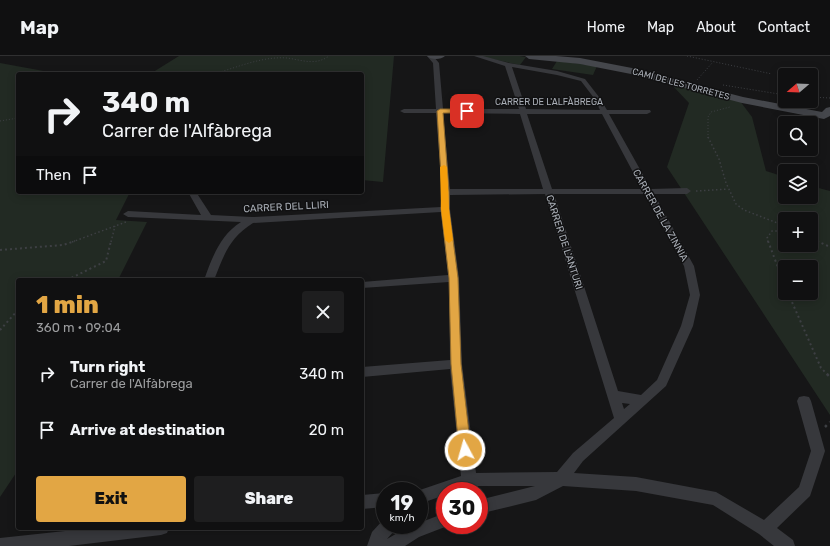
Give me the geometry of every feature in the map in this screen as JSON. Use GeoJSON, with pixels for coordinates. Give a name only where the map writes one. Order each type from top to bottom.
{"type":"FeatureCollection","features":[{"type":"Feature","properties":{"kind":"street","name":"CARRER DE LA ZINNIA"},"geometry":{"type":"LineString","coordinates":[[478,56],[508,65],[557,73],[583,80],[597,98],[689,266],[695,295],[687,326],[662,383],[578,457],[561,479],[536,493],[488,505]]}},
{"type":"Feature","properties":{"kind":"street","name":"CAMÍ DE LES TORRETES"},"geometry":{"type":"LineString","coordinates":[[529,56],[580,61],[632,71],[742,100],[824,116],[830,110]]}},
{"type":"Feature","properties":{"kind":"street"},"geometry":{"type":"LineString","coordinates":[[436,57],[446,192],[445,209],[454,278],[456,364],[470,482]]}},
{"type":"Feature","properties":{"kind":"street","name":"CARRER DE L'ANTURI"},"geometry":{"type":"LineString","coordinates":[[508,65],[621,419]]}},
{"type":"Feature","properties":{"kind":"street","name":"CARRER DE L'ALFÀBREGA"},"geometry":{"type":"LineString","coordinates":[[404,111],[647,112]]}},
{"type":"Feature","properties":{"kind":"street"},"geometry":{"type":"LineString","coordinates":[[446,192],[688,191]]}},
{"type":"Feature","properties":{"kind":"street"},"geometry":{"type":"LineString","coordinates":[[193,194],[208,218]]}},
{"type":"Feature","properties":{"kind":"street","name":"CARRER DEL LLIRI"},"geometry":{"type":"LineString","coordinates":[[128,214],[252,220],[445,209]]}},
{"type":"Feature","properties":{"kind":"street"},"geometry":{"type":"LineString","coordinates":[[210,278],[225,241],[238,227],[252,220]]}},
{"type":"Feature","properties":{"kind":"street"},"geometry":{"type":"LineString","coordinates":[[364,285],[454,278]]}},
{"type":"Feature","properties":{"kind":"street"},"geometry":{"type":"LineString","coordinates":[[364,372],[456,364]]}},
{"type":"Feature","properties":{"kind":"street"},"geometry":{"type":"LineString","coordinates":[[613,394],[624,398],[643,400]]}},
{"type":"Feature","properties":{"kind":"street"},"geometry":{"type":"LineString","coordinates":[[765,529],[805,491],[818,451],[804,401]]}},
{"type":"Feature","properties":{"kind":"street"},"geometry":{"type":"LineString","coordinates":[[488,484],[561,479],[636,484],[716,500],[765,529],[787,546]]}},
{"type":"Feature","properties":{"kind":"street"},"geometry":{"type":"LineString","coordinates":[[364,502],[376,501]]}},
{"type":"Feature","properties":{"kind":"street"},"geometry":{"type":"LineString","coordinates":[[0,546],[99,537],[147,530]]}},
{"type":"Feature","properties":{"kind":"street"},"geometry":{"type":"LineString","coordinates":[[374,546],[381,534]]}},
{"type":"Feature","properties":{"kind":"street"},"geometry":{"type":"LineString","coordinates":[[390,546],[410,534]]}},
{"type":"Feature","properties":{"kind":"path"},"geometry":{"type":"LineString","coordinates":[[221,72],[272,59],[287,58],[302,62],[313,62],[324,60],[329,56]]}},
{"type":"Feature","properties":{"kind":"path"},"geometry":{"type":"LineString","coordinates":[[687,56],[772,74]]}},
{"type":"Feature","properties":{"kind":"path"},"geometry":{"type":"LineString","coordinates":[[700,83],[695,82],[713,62]]}},
{"type":"Feature","properties":{"kind":"path"},"geometry":{"type":"LineString","coordinates":[[720,84],[778,94]]}},
{"type":"Feature","properties":{"kind":"path"},"geometry":{"type":"LineString","coordinates":[[818,97],[830,98]]}},
{"type":"Feature","properties":{"kind":"path"},"geometry":{"type":"LineString","coordinates":[[742,100],[729,107],[712,112],[708,117],[708,139],[719,159],[728,189],[736,204],[744,210],[778,223]]}},
{"type":"Feature","properties":{"kind":"path"},"geometry":{"type":"LineString","coordinates":[[0,121],[16,118]]}},
{"type":"Feature","properties":{"kind":"path"},"geometry":{"type":"LineString","coordinates":[[688,191],[728,189]]}},
{"type":"Feature","properties":{"kind":"path"},"geometry":{"type":"LineString","coordinates":[[0,250],[63,245],[146,215]]}},
{"type":"Feature","properties":{"kind":"path"},"geometry":{"type":"LineString","coordinates":[[71,278],[106,261],[115,226]]}},
{"type":"Feature","properties":{"kind":"path"},"geometry":{"type":"LineString","coordinates":[[778,231],[772,231],[767,238],[778,267]]}},
{"type":"Feature","properties":{"kind":"path"},"geometry":{"type":"LineString","coordinates":[[818,241],[830,247]]}},
{"type":"Feature","properties":{"kind":"path"},"geometry":{"type":"LineString","coordinates":[[791,300],[821,368],[830,377]]}},
{"type":"Feature","properties":{"kind":"path"},"geometry":{"type":"LineString","coordinates":[[0,330],[16,312]]}},
{"type":"Feature","properties":{"kind":"shaded area"},"geometry":{"type":"Polygon","coordinates":[[[179,56],[394,56],[383,182],[364,180],[364,72],[153,72],[179,56]]]}},
{"type":"Feature","properties":{"kind":"shaded area"},"geometry":{"type":"Polygon","coordinates":[[[478,56],[520,56],[526,57],[520,65],[478,56]]]}},
{"type":"Feature","properties":{"kind":"shaded area"},"geometry":{"type":"Polygon","coordinates":[[[557,61],[597,66],[593,75],[552,69],[557,61]]]}},
{"type":"Feature","properties":{"kind":"shaded area"},"geometry":{"type":"Polygon","coordinates":[[[0,63],[49,72],[16,72],[16,194],[129,194],[116,220],[147,222],[119,278],[16,278],[16,473],[0,497],[0,63]]]}},
{"type":"Feature","properties":{"kind":"shaded area"},"geometry":{"type":"Polygon","coordinates":[[[670,83],[740,101],[752,117],[766,171],[778,175],[778,204],[818,204],[818,188],[830,191],[830,415],[667,167],[689,103],[670,83]]]}},
{"type":"Feature","properties":{"kind":"slow traffic"},"geometry":{"type":"LineString","coordinates":[[444,167],[446,192],[445,209],[449,240]]}},
{"type":"Feature","properties":{"kind":"route"},"geometry":{"type":"LineString","coordinates":[[465,450],[456,364],[454,278],[445,209],[446,192],[440,111],[467,111]]}}]}
